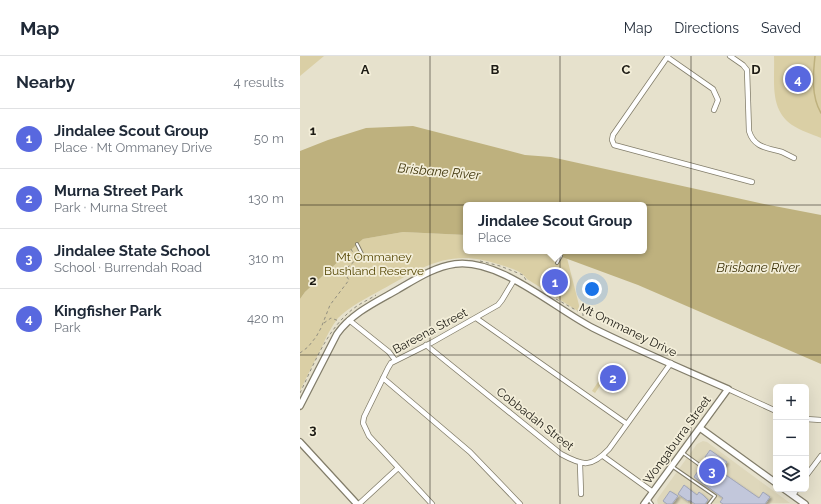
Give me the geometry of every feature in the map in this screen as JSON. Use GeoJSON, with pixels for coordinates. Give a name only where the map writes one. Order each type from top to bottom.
{"type":"FeatureCollection","features":[{"type":"Feature","properties":{"kind":"street"},"geometry":{"type":"LineString","coordinates":[[730,56],[743,65],[747,70],[749,131],[751,138],[765,148],[783,152],[794,158]]}},
{"type":"Feature","properties":{"kind":"street"},"geometry":{"type":"LineString","coordinates":[[714,110],[718,100],[713,89],[668,57],[613,135],[612,140],[614,145],[752,182]]}},
{"type":"Feature","properties":{"kind":"street","name":"Mt Ommaney Drive"},"geometry":{"type":"LineString","coordinates":[[300,406],[332,342],[342,326],[359,312],[420,276],[436,269],[456,264],[487,267],[497,271],[590,326],[773,410]]}},
{"type":"Feature","properties":{"kind":"street","name":"Bareena Street"},"geometry":{"type":"LineString","coordinates":[[432,504],[369,436],[363,424],[366,410],[388,368],[395,360],[426,345],[498,305],[514,280]]}},
{"type":"Feature","properties":{"kind":"street"},"geometry":{"type":"LineString","coordinates":[[476,318],[627,424]]}},
{"type":"Feature","properties":{"kind":"street"},"geometry":{"type":"LineString","coordinates":[[349,320],[389,352],[395,360]]}},
{"type":"Feature","properties":{"kind":"street","name":"Cobbadah Street"},"geometry":{"type":"LineString","coordinates":[[426,345],[561,454],[580,464],[592,462],[603,456]]}},
{"type":"Feature","properties":{"kind":"street"},"geometry":{"type":"LineString","coordinates":[[653,492],[603,456],[671,363]]}},
{"type":"Feature","properties":{"kind":"street"},"geometry":{"type":"LineString","coordinates":[[383,378],[470,452],[520,504]]}},
{"type":"Feature","properties":{"kind":"street","name":"Wongaburra Street"},"geometry":{"type":"LineString","coordinates":[[646,502],[728,389]]}},
{"type":"Feature","properties":{"kind":"street"},"geometry":{"type":"LineString","coordinates":[[809,419],[821,420]]}},
{"type":"Feature","properties":{"kind":"street"},"geometry":{"type":"LineString","coordinates":[[700,428],[773,481]]}},
{"type":"Feature","properties":{"kind":"street"},"geometry":{"type":"LineString","coordinates":[[300,442],[358,504],[398,468]]}},
{"type":"Feature","properties":{"kind":"street"},"geometry":{"type":"LineString","coordinates":[[809,472],[821,456]]}},
{"type":"Feature","properties":{"kind":"street"},"geometry":{"type":"LineString","coordinates":[[580,464],[581,494]]}},
{"type":"Feature","properties":{"kind":"street"},"geometry":{"type":"LineString","coordinates":[[788,492],[805,504]]}},
{"type":"Feature","properties":{"kind":"lane"},"geometry":{"type":"LineString","coordinates":[[356,244],[362,254]]}},
{"type":"Feature","properties":{"kind":"lane"},"geometry":{"type":"LineString","coordinates":[[557,263],[561,256]]}},
{"type":"Feature","properties":{"kind":"lane"},"geometry":{"type":"LineString","coordinates":[[682,452],[701,466]]}},
{"type":"Feature","properties":{"kind":"lane"},"geometry":{"type":"LineString","coordinates":[[672,466],[715,496],[709,504]]}},
{"type":"Feature","properties":{"kind":"lane"},"geometry":{"type":"LineString","coordinates":[[646,502],[652,504]]}},
{"type":"Feature","properties":{"kind":"path"},"geometry":{"type":"LineString","coordinates":[[300,353],[316,338],[330,305],[349,280],[346,277],[347,268],[356,259],[351,249]]}},
{"type":"Feature","properties":{"kind":"path"},"geometry":{"type":"LineString","coordinates":[[323,323],[331,318],[339,321]]}},
{"type":"Feature","properties":{"kind":"shaded area"},"geometry":{"type":"Polygon","coordinates":[[[703,441],[707,442],[773,492],[790,503],[658,504],[658,498],[697,444],[703,441]]]}},
{"type":"Feature","properties":{"kind":"green space"},"geometry":{"type":"Polygon","coordinates":[[[300,56],[324,56],[300,76],[300,56]]]}},
{"type":"Feature","properties":{"kind":"green space"},"geometry":{"type":"Polygon","coordinates":[[[774,56],[821,56],[821,138],[792,125],[780,111],[776,103],[774,85],[774,56]]]}},
{"type":"Feature","properties":{"kind":"green space","name":"Mt Ommaney Bushland Reserve"},"geometry":{"type":"Polygon","coordinates":[[[403,232],[463,235],[463,254],[555,254],[567,258],[581,313],[527,279],[519,272],[501,265],[483,260],[467,258],[438,262],[411,273],[364,299],[338,318],[329,332],[300,391],[300,299],[305,292],[363,239],[403,232]]]}},
{"type":"Feature","properties":{"kind":"green space"},"geometry":{"type":"Polygon","coordinates":[[[610,364],[626,375],[616,389],[604,380],[595,393],[592,391],[610,364]]]}},
{"type":"Feature","properties":{"kind":"water","name":"Brisbane River"},"geometry":{"type":"Polygon","coordinates":[[[413,126],[525,155],[551,157],[764,204],[821,215],[821,364],[638,285],[554,254],[647,254],[647,202],[463,202],[463,235],[403,232],[363,239],[305,292],[300,299],[300,151],[366,128],[413,126]]]}},
{"type":"Feature","properties":{"kind":"building"},"geometry":{"type":"Polygon","coordinates":[[[552,278],[560,280],[559,286],[550,284],[552,278]]]}},
{"type":"Feature","properties":{"kind":"building"},"geometry":{"type":"Polygon","coordinates":[[[710,450],[727,462],[722,469],[705,457],[710,450]]]}},
{"type":"Feature","properties":{"kind":"building"},"geometry":{"type":"Polygon","coordinates":[[[698,471],[712,482],[720,471],[759,498],[763,492],[770,497],[765,504],[723,504],[720,502],[723,498],[694,477],[698,471]]]}},
{"type":"Feature","properties":{"kind":"building"},"geometry":{"type":"Polygon","coordinates":[[[684,485],[697,495],[699,492],[703,495],[708,500],[705,504],[695,504],[678,494],[684,485]]]}},
{"type":"Feature","properties":{"kind":"building"},"geometry":{"type":"Polygon","coordinates":[[[670,491],[678,496],[672,504],[667,504],[663,501],[670,491]]]}},
{"type":"Feature","properties":{"kind":"waterway"},"geometry":{"type":"LineString","coordinates":[[815,56],[813,78],[814,93],[821,113]]}},
{"type":"Feature","properties":{"kind":"place","name":"Kingfisher Park"},"geometry":{"type":"Point","coordinates":[798,79]}},
{"type":"Feature","properties":{"kind":"place","name":"Jindalee Scout Group"},"geometry":{"type":"Point","coordinates":[555,282]}},
{"type":"Feature","properties":{"kind":"place","name":"Murna Street Park"},"geometry":{"type":"Point","coordinates":[613,378]}},
{"type":"Feature","properties":{"kind":"place","name":"Jindalee State School"},"geometry":{"type":"Point","coordinates":[712,471]}}]}
